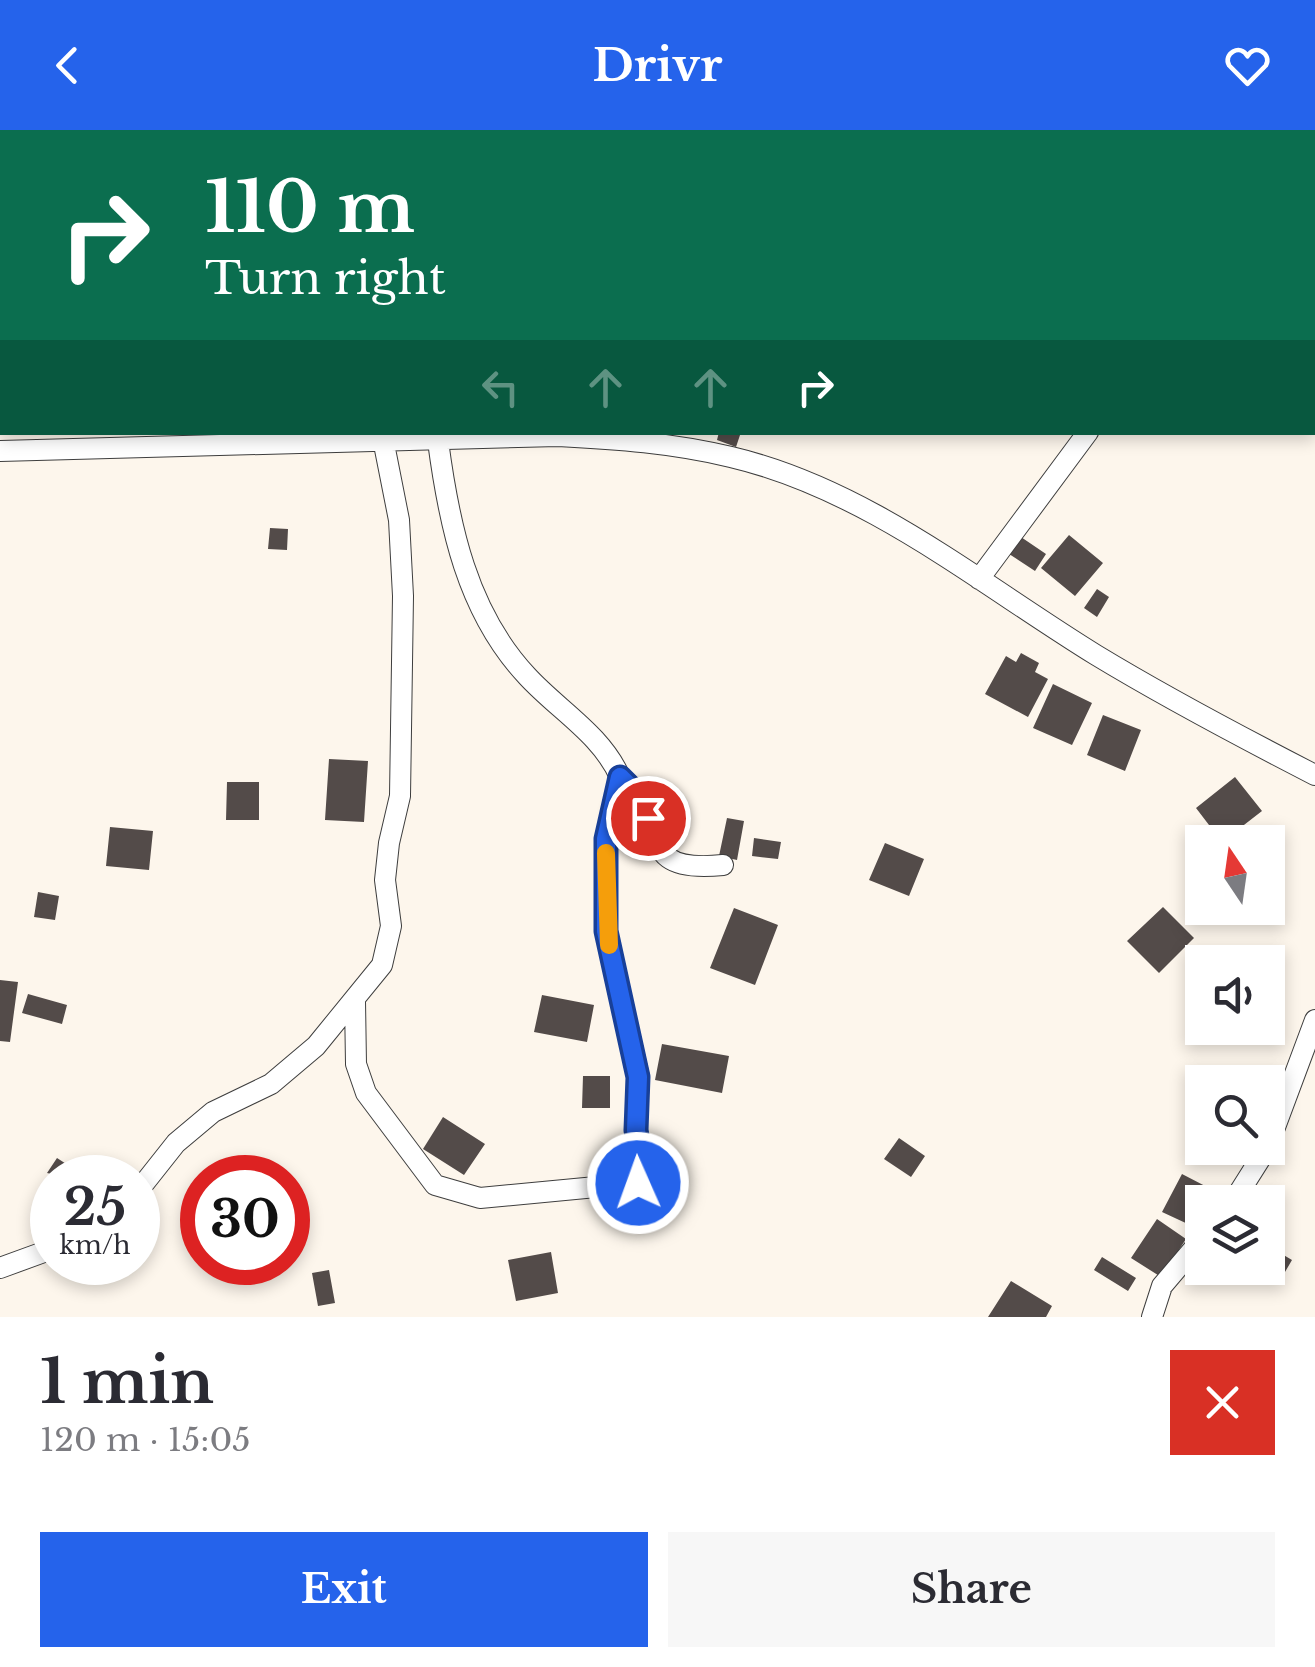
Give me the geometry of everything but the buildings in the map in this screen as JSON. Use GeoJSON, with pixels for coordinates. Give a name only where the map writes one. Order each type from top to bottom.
{"type":"FeatureCollection","features":[{"type":"Feature","properties":{"kind":"street"},"geometry":{"type":"LineString","coordinates":[[979,579],[1086,435]]}},
{"type":"Feature","properties":{"kind":"street"},"geometry":{"type":"LineString","coordinates":[[0,451],[558,436],[637,440],[733,458],[826,490],[915,538],[1096,655],[1315,776]]}},
{"type":"Feature","properties":{"kind":"street"},"geometry":{"type":"LineString","coordinates":[[160,1164],[213,1112],[270,1084],[316,1046],[382,966],[391,926],[385,880],[400,796],[403,596],[399,520],[383,438]]}},
{"type":"Feature","properties":{"kind":"street"},"geometry":{"type":"LineString","coordinates":[[438,441],[447,506],[486,622],[546,696],[602,743],[620,777],[642,799],[666,858],[677,866],[723,865]]}},
{"type":"Feature","properties":{"kind":"street"},"geometry":{"type":"LineString","coordinates":[[354,1001],[356,1064],[366,1093],[435,1186],[480,1198],[638,1183],[643,1175],[636,1130],[638,1077],[606,931],[606,839],[620,777]]}},
{"type":"Feature","properties":{"kind":"street"},"geometry":{"type":"LineString","coordinates":[[1285,1099],[1315,1020]]}},
{"type":"Feature","properties":{"kind":"street"},"geometry":{"type":"LineString","coordinates":[[0,1268],[30,1257]]}},
{"type":"Feature","properties":{"kind":"street"},"geometry":{"type":"LineString","coordinates":[[1152,1317],[1162,1286],[1185,1259]]}},
{"type":"Feature","properties":{"kind":"slow traffic"},"geometry":{"type":"LineString","coordinates":[[606,853],[609,945]]}},
{"type":"Feature","properties":{"kind":"route"},"geometry":{"type":"LineString","coordinates":[[638,1183],[643,1175],[636,1130],[638,1077],[606,931],[606,839],[620,777],[642,799],[648,818]]}}]}
